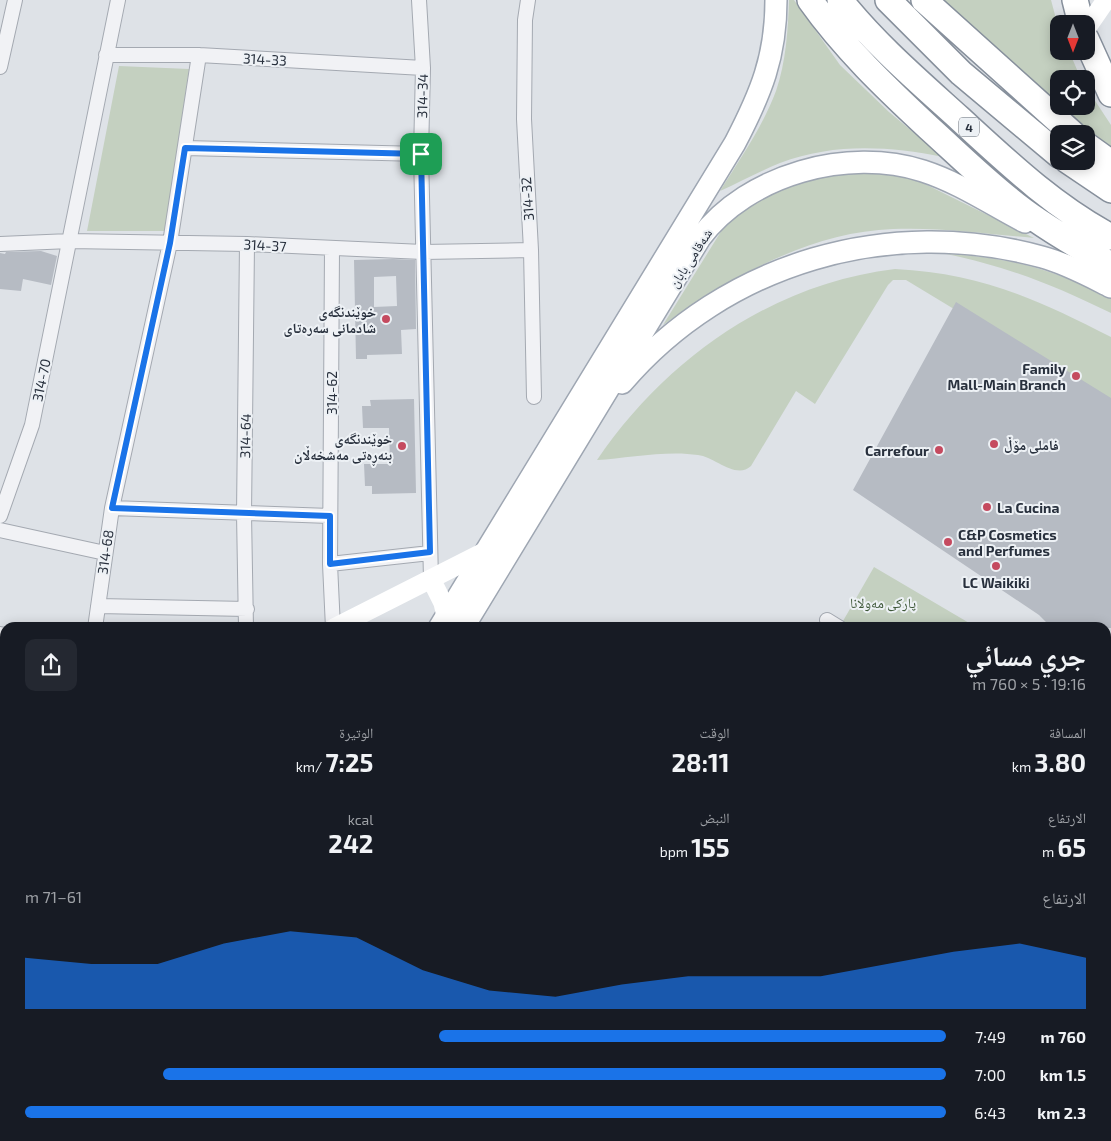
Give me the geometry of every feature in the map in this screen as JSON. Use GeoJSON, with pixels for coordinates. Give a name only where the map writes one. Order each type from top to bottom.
{"type":"FeatureCollection","features":[{"type":"Feature","properties":{"kind":"highway"},"geometry":{"type":"LineString","coordinates":[[810,0],[844,45],[893,95],[1023,210],[1071,243],[1111,265]]}},
{"type":"Feature","properties":{"kind":"highway","name":"4"},"geometry":{"type":"LineString","coordinates":[[840,0],[864,30],[898,63],[1024,178],[1082,221],[1111,237]]}},
{"type":"Feature","properties":{"kind":"highway"},"geometry":{"type":"LineString","coordinates":[[888,0],[961,73],[1050,147]]}},
{"type":"Feature","properties":{"kind":"highway"},"geometry":{"type":"LineString","coordinates":[[924,0],[1063,125]]}},
{"type":"Feature","properties":{"kind":"highway"},"geometry":{"type":"LineString","coordinates":[[1075,0],[1079,15]]}},
{"type":"Feature","properties":{"kind":"highway"},"geometry":{"type":"LineString","coordinates":[[1095,59],[1111,94]]}},
{"type":"Feature","properties":{"kind":"highway"},"geometry":{"type":"LineString","coordinates":[[1095,151],[1111,163]]}},
{"type":"Feature","properties":{"kind":"highway"},"geometry":{"type":"LineString","coordinates":[[1081,170],[1111,190]]}},
{"type":"Feature","properties":{"kind":"main road"},"geometry":{"type":"LineString","coordinates":[[555,458],[751,112],[767,74],[776,24],[776,0]]}},
{"type":"Feature","properties":{"kind":"main road","name":"شەقامی بابان"},"geometry":{"type":"LineString","coordinates":[[450,622],[555,458],[580,435],[710,226],[731,205],[768,184],[795,175],[849,164],[876,162],[901,165],[924,171],[962,187],[1017,218],[1071,243]]}},
{"type":"Feature","properties":{"kind":"main road"},"geometry":{"type":"LineString","coordinates":[[580,435],[624,380],[648,355],[693,318],[765,277],[832,252],[884,243],[915,241],[980,244],[1044,257],[1111,287]]}},
{"type":"Feature","properties":{"kind":"main road"},"geometry":{"type":"LineString","coordinates":[[450,622],[484,552],[543,476]]}},
{"type":"Feature","properties":{"kind":"street"},"geometry":{"type":"LineString","coordinates":[[0,67],[15,0]]}},
{"type":"Feature","properties":{"kind":"street","name":"314-70"},"geometry":{"type":"LineString","coordinates":[[0,516],[32,425],[118,0]]}},
{"type":"Feature","properties":{"kind":"street","name":"314-34"},"geometry":{"type":"LineString","coordinates":[[419,0],[422,68],[422,252],[431,579]]}},
{"type":"Feature","properties":{"kind":"street","name":"314-32"},"geometry":{"type":"LineString","coordinates":[[528,0],[525,20],[524,119],[531,250],[534,397]]}},
{"type":"Feature","properties":{"kind":"street"},"geometry":{"type":"LineString","coordinates":[[1095,16],[1106,0]]}},
{"type":"Feature","properties":{"kind":"street","name":"314-33"},"geometry":{"type":"LineString","coordinates":[[106,55],[199,55],[422,68]]}},
{"type":"Feature","properties":{"kind":"street","name":"314-68"},"geometry":{"type":"LineString","coordinates":[[97,622],[112,508],[170,243],[199,55]]}},
{"type":"Feature","properties":{"kind":"street"},"geometry":{"type":"LineString","coordinates":[[185,148],[421,154]]}},
{"type":"Feature","properties":{"kind":"street","name":"314-37"},"geometry":{"type":"LineString","coordinates":[[0,244],[70,241],[246,244],[422,252],[531,250]]}},
{"type":"Feature","properties":{"kind":"street","name":"314-64"},"geometry":{"type":"LineString","coordinates":[[246,244],[244,514],[246,622]]}},
{"type":"Feature","properties":{"kind":"street","name":"314-62"},"geometry":{"type":"LineString","coordinates":[[332,249],[330,564],[334,622]]}},
{"type":"Feature","properties":{"kind":"street"},"geometry":{"type":"LineString","coordinates":[[112,508],[330,516]]}},
{"type":"Feature","properties":{"kind":"street"},"geometry":{"type":"LineString","coordinates":[[0,530],[105,553]]}},
{"type":"Feature","properties":{"kind":"street"},"geometry":{"type":"LineString","coordinates":[[330,564],[430,552]]}},
{"type":"Feature","properties":{"kind":"street"},"geometry":{"type":"LineString","coordinates":[[346,622],[484,552]]}},
{"type":"Feature","properties":{"kind":"street"},"geometry":{"type":"LineString","coordinates":[[431,579],[441,597],[448,622]]}},
{"type":"Feature","properties":{"kind":"street"},"geometry":{"type":"LineString","coordinates":[[98,606],[247,609]]}},
{"type":"Feature","properties":{"kind":"street"},"geometry":{"type":"LineString","coordinates":[[995,1141],[1013,1141]]}},
{"type":"Feature","properties":{"kind":"green space"},"geometry":{"type":"Polygon","coordinates":[[[789,0],[794,0],[840,65],[889,112],[943,157],[902,150],[861,148],[820,152],[780,163],[720,191],[758,130],[776,91],[784,57],[789,0]]]}},
{"type":"Feature","properties":{"kind":"green space"},"geometry":{"type":"Polygon","coordinates":[[[937,0],[1051,0],[1055,15],[1050,15],[1050,60],[1073,60],[1077,70],[1050,70],[1050,100],[937,0]]]}},
{"type":"Feature","properties":{"kind":"green space"},"geometry":{"type":"Polygon","coordinates":[[[119,66],[189,69],[165,231],[87,231],[119,66]]]}},
{"type":"Feature","properties":{"kind":"green space"},"geometry":{"type":"Polygon","coordinates":[[[1095,101],[1111,125],[1111,148],[1095,137],[1095,125],[1078,125],[1067,115],[1095,115],[1095,101]]]}},
{"type":"Feature","properties":{"kind":"green space"},"geometry":{"type":"Polygon","coordinates":[[[869,172],[903,176],[923,183],[1034,238],[964,231],[893,229],[862,232],[831,239],[801,248],[772,260],[715,291],[663,325],[725,225],[739,212],[755,201],[791,185],[811,179],[869,172]]]}},
{"type":"Feature","properties":{"kind":"green space"},"geometry":{"type":"Polygon","coordinates":[[[946,254],[991,258],[1031,266],[1070,279],[1111,297],[1111,313],[1070,294],[1011,271],[946,254]]]}},
{"type":"Feature","properties":{"kind":"green space"},"geometry":{"type":"Polygon","coordinates":[[[895,269],[954,276],[1007,290],[1058,311],[1111,337],[1111,404],[906,280],[893,280],[888,285],[815,404],[796,391],[751,466],[745,470],[725,467],[698,455],[674,453],[597,460],[625,423],[655,390],[689,359],[725,332],[764,309],[806,291],[849,277],[895,269]]]}},
{"type":"Feature","properties":{"kind":"green space","name":"پارکی مەولانا"},"geometry":{"type":"Polygon","coordinates":[[[874,567],[968,622],[842,622],[874,567]]]}},
{"type":"Feature","properties":{"kind":"building"},"geometry":{"type":"Polygon","coordinates":[[[41,251],[57,256],[51,285],[23,279],[21,291],[0,289],[0,253],[41,251]]]}},
{"type":"Feature","properties":{"kind":"building","name":"خوێندنگەی شادمانی سەرەتای"},"geometry":{"type":"Polygon","coordinates":[[[354,260],[415,260],[416,329],[401,330],[402,354],[367,355],[367,359],[356,359],[354,260]],[[396,276],[374,277],[374,307],[397,306],[396,276]]]}},
{"type":"Feature","properties":{"kind":"building","name":"فاملی مۆڵ"},"geometry":{"type":"Polygon","coordinates":[[[956,302],[1111,398],[1111,622],[1046,622],[1039,615],[853,490],[956,302]]]}},
{"type":"Feature","properties":{"kind":"building","name":"خوێندنگەی بنەڕەتی مەشخەڵان"},"geometry":{"type":"Polygon","coordinates":[[[414,399],[416,493],[372,494],[372,486],[365,486],[364,464],[390,464],[389,428],[363,428],[362,406],[371,406],[370,400],[414,399]]]}},
{"type":"Feature","properties":{"kind":"place","name":"خوێندنگەی شادمانی سەرەتای"},"geometry":{"type":"Point","coordinates":[386,319]}},
{"type":"Feature","properties":{"kind":"place","name":"Family Mall-Main Branch"},"geometry":{"type":"Point","coordinates":[1076,376]}},
{"type":"Feature","properties":{"kind":"place","name":"فاملی مۆڵ"},"geometry":{"type":"Point","coordinates":[994,444]}},
{"type":"Feature","properties":{"kind":"place","name":"خوێندنگەی بنەڕەتی مەشخەڵان"},"geometry":{"type":"Point","coordinates":[402,446]}},
{"type":"Feature","properties":{"kind":"place","name":"Carrefour"},"geometry":{"type":"Point","coordinates":[939,450]}},
{"type":"Feature","properties":{"kind":"place","name":"La Cucina"},"geometry":{"type":"Point","coordinates":[987,507]}},
{"type":"Feature","properties":{"kind":"place","name":"C&P Cosmetics and Perfumes"},"geometry":{"type":"Point","coordinates":[948,542]}},
{"type":"Feature","properties":{"kind":"place","name":"LC Waikiki"},"geometry":{"type":"Point","coordinates":[996,566]}},
{"type":"Feature","properties":{"kind":"route"},"geometry":{"type":"LineString","coordinates":[[185,148],[421,154],[430,552],[330,564],[330,516],[112,508],[131,413],[170,243],[185,148]]}}]}
